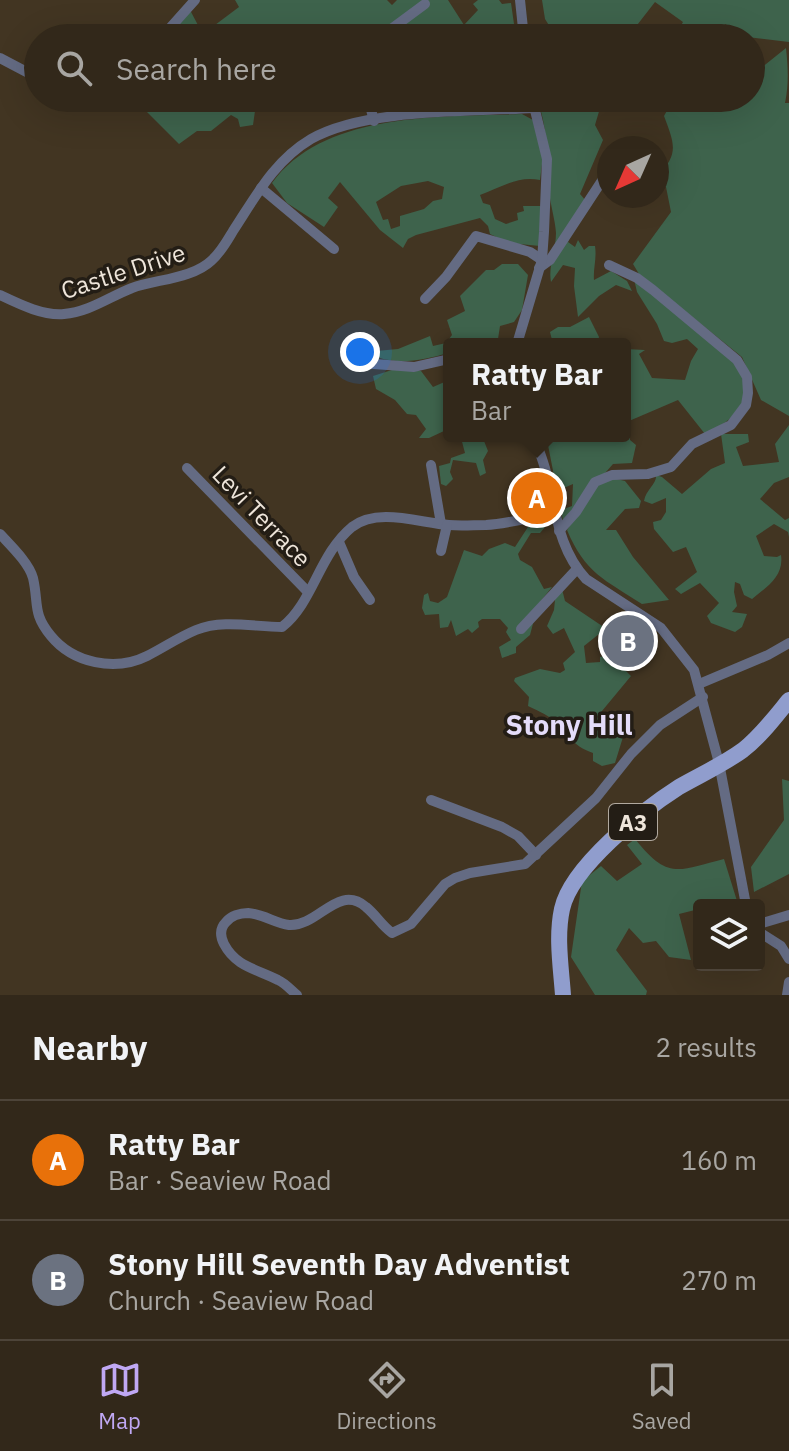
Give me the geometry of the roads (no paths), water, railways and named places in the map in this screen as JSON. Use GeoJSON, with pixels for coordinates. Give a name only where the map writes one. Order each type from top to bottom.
{"type":"FeatureCollection","features":[{"type":"Feature","properties":{"kind":"main road","name":"A3"},"geometry":{"type":"LineString","coordinates":[[563,995],[559,939],[562,909],[570,886],[581,871],[656,802],[741,751],[789,700]]}},
{"type":"Feature","properties":{"kind":"street"},"geometry":{"type":"LineString","coordinates":[[174,24],[195,0]]}},
{"type":"Feature","properties":{"kind":"street"},"geometry":{"type":"LineString","coordinates":[[520,0],[523,24]]}},
{"type":"Feature","properties":{"kind":"street"},"geometry":{"type":"LineString","coordinates":[[398,24],[425,4]]}},
{"type":"Feature","properties":{"kind":"street"},"geometry":{"type":"LineString","coordinates":[[0,58],[24,71]]}},
{"type":"Feature","properties":{"kind":"street"},"geometry":{"type":"LineString","coordinates":[[372,112],[374,121]]}},
{"type":"Feature","properties":{"kind":"street","name":"Castle Drive"},"geometry":{"type":"LineString","coordinates":[[0,295],[42,312],[63,314],[91,308],[132,288],[195,271],[210,262],[221,249],[280,162],[314,138],[351,125],[445,112]]}},
{"type":"Feature","properties":{"kind":"street"},"geometry":{"type":"LineString","coordinates":[[519,338],[541,264],[547,159],[534,112]]}},
{"type":"Feature","properties":{"kind":"street"},"geometry":{"type":"LineString","coordinates":[[261,188],[334,249]]}},
{"type":"Feature","properties":{"kind":"street"},"geometry":{"type":"LineString","coordinates":[[541,264],[550,260],[597,188]]}},
{"type":"Feature","properties":{"kind":"street"},"geometry":{"type":"LineString","coordinates":[[425,299],[446,277],[476,236],[530,252],[541,264]]}},
{"type":"Feature","properties":{"kind":"street"},"geometry":{"type":"LineString","coordinates":[[559,531],[576,512],[595,482],[612,475],[648,474],[671,467],[692,444],[731,425],[746,405],[747,377],[737,360],[637,278],[609,265]]}},
{"type":"Feature","properties":{"kind":"street"},"geometry":{"type":"LineString","coordinates":[[361,363],[414,367],[443,360]]}},
{"type":"Feature","properties":{"kind":"street"},"geometry":{"type":"LineString","coordinates":[[536,442],[547,473],[553,513],[577,569],[586,579],[661,628],[694,670],[719,763],[745,899]]}},
{"type":"Feature","properties":{"kind":"street"},"geometry":{"type":"LineString","coordinates":[[431,465],[444,524],[441,551]]}},
{"type":"Feature","properties":{"kind":"street","name":"Levi Terrace"},"geometry":{"type":"LineString","coordinates":[[187,468],[307,591]]}},
{"type":"Feature","properties":{"kind":"street"},"geometry":{"type":"LineString","coordinates":[[0,534],[32,576],[37,615],[52,637],[69,653],[95,663],[119,663],[143,658],[197,629],[243,624],[282,627],[293,618],[327,555],[362,521],[384,517],[444,524],[491,524],[553,513]]}},
{"type":"Feature","properties":{"kind":"street"},"geometry":{"type":"LineString","coordinates":[[339,542],[354,577],[370,600]]}},
{"type":"Feature","properties":{"kind":"street"},"geometry":{"type":"LineString","coordinates":[[521,629],[577,569]]}},
{"type":"Feature","properties":{"kind":"street"},"geometry":{"type":"LineString","coordinates":[[699,684],[789,643]]}},
{"type":"Feature","properties":{"kind":"street"},"geometry":{"type":"LineString","coordinates":[[297,995],[280,981],[239,964],[227,951],[221,939],[222,927],[230,917],[246,913],[270,917],[287,925],[301,924],[336,901],[349,899],[365,906],[392,933],[411,924],[445,884],[455,878],[525,864],[596,798],[631,754],[660,725],[703,697]]}},
{"type":"Feature","properties":{"kind":"street"},"geometry":{"type":"LineString","coordinates":[[431,800],[502,827],[518,836],[536,855]]}},
{"type":"Feature","properties":{"kind":"street"},"geometry":{"type":"LineString","coordinates":[[765,922],[789,915]]}},
{"type":"Feature","properties":{"kind":"street"},"geometry":{"type":"LineString","coordinates":[[765,935],[785,946],[789,959]]}},
{"type":"Feature","properties":{"kind":"street"},"geometry":{"type":"LineString","coordinates":[[787,995],[789,982]]}},
{"type":"Feature","properties":{"kind":"place","name":"Ratty Bar"},"geometry":{"type":"Point","coordinates":[537,498]}},
{"type":"Feature","properties":{"kind":"place","name":"Stony Hill Seventh Day Adventist"},"geometry":{"type":"Point","coordinates":[628,641]}},
{"type":"Feature","properties":{"kind":"district","name":"Stony Hill"},"geometry":{"type":"Point","coordinates":[569,724]}}]}
